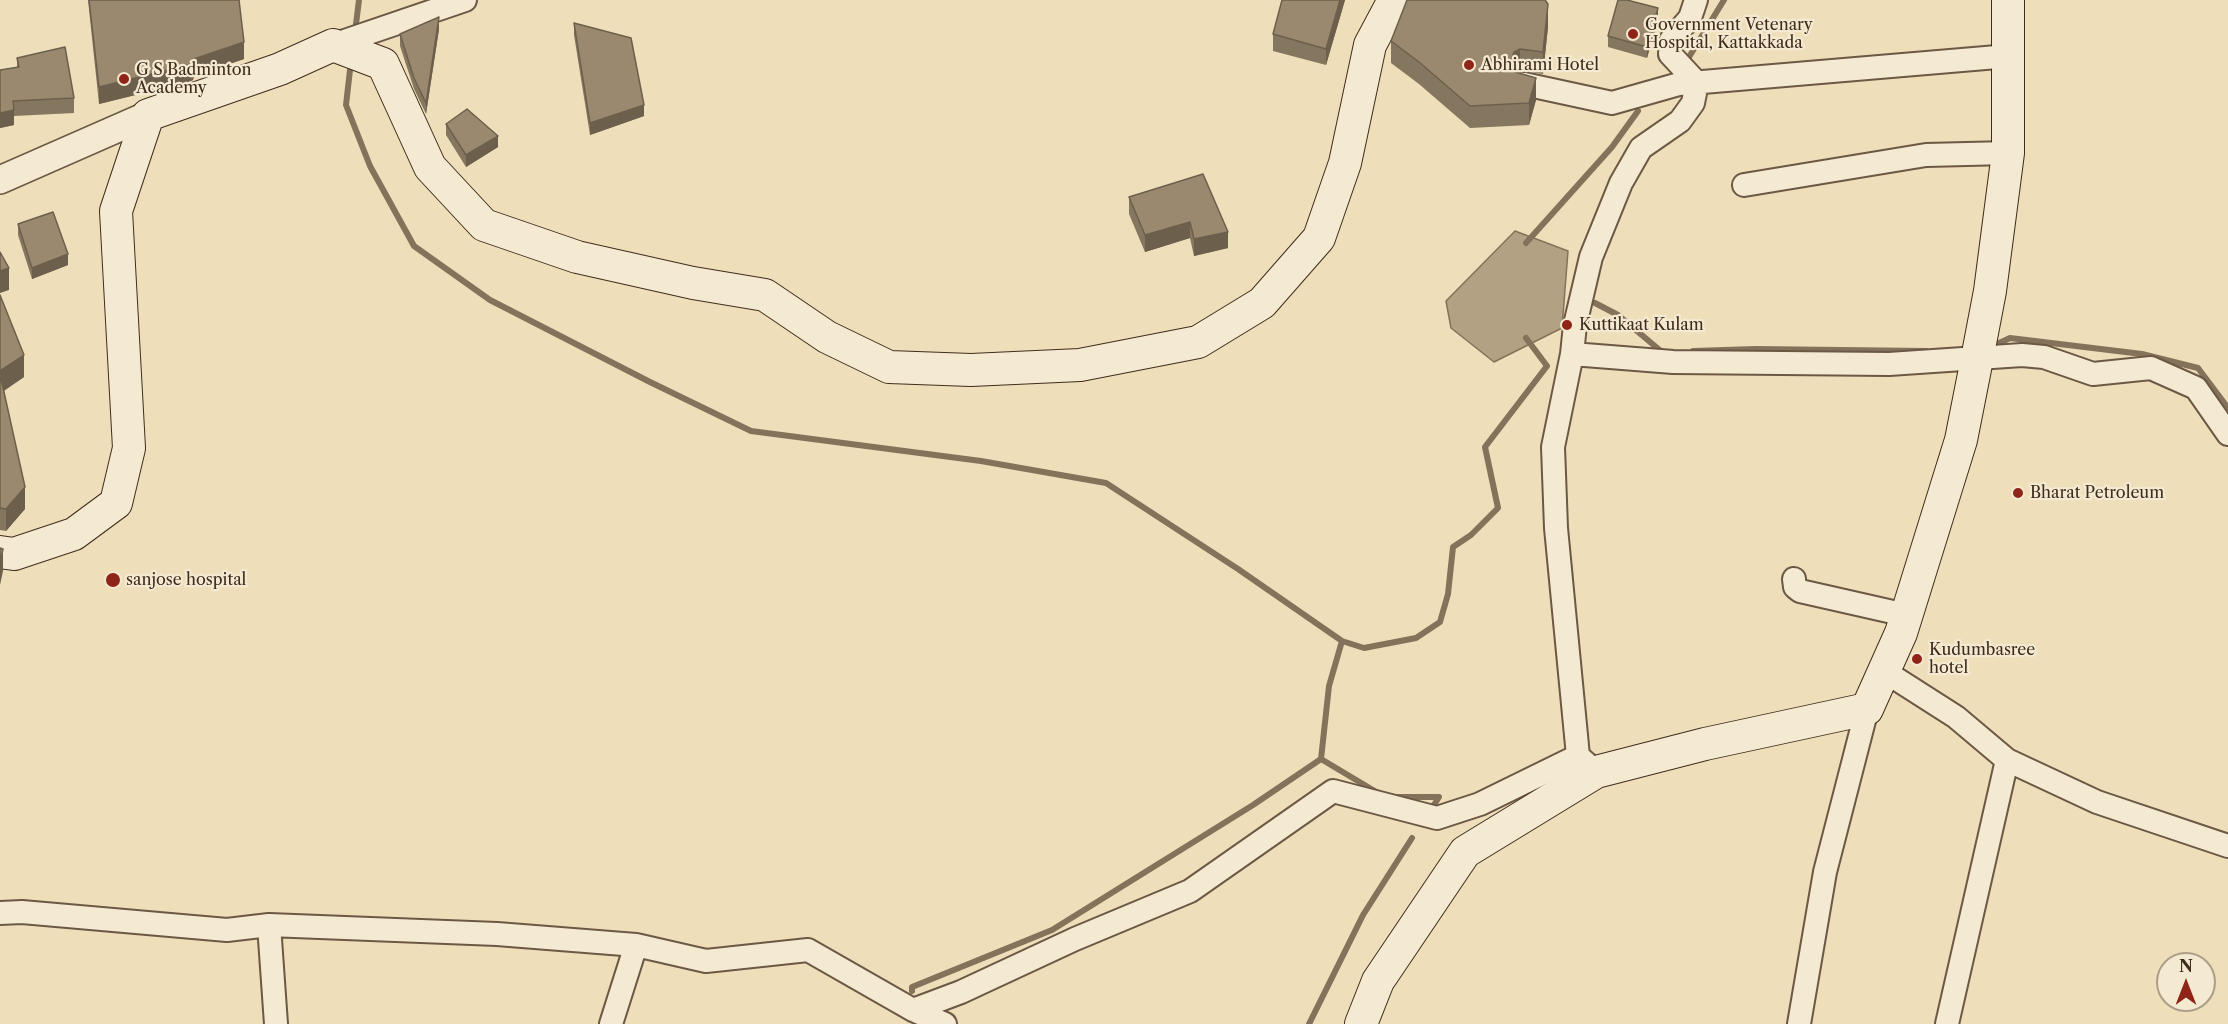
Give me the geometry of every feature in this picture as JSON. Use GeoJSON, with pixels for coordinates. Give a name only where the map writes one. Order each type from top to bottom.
{"type":"FeatureCollection","features":[{"type":"Feature","properties":{"kind":"main road"},"geometry":{"type":"LineString","coordinates":[[0,552],[14,554],[74,534],[116,503],[129,448],[116,211],[148,115],[280,69],[333,45],[383,64],[430,167],[484,225],[578,257],[693,283],[765,295],[827,337],[889,367],[982,369],[1080,365],[1198,342],[1262,303],[1318,238],[1344,163],[1370,45],[1394,0]]}},
{"type":"Feature","properties":{"kind":"main road"},"geometry":{"type":"LineString","coordinates":[[1360,1024],[1378,981],[1465,852],[1587,764],[1706,744],[1867,710],[1901,633],[1961,440],[1990,291],[2008,153],[2008,0]]}},
{"type":"Feature","properties":{"kind":"street"},"geometry":{"type":"LineString","coordinates":[[333,45],[465,0]]}},
{"type":"Feature","properties":{"kind":"street"},"geometry":{"type":"LineString","coordinates":[[1696,0],[1690,18],[1671,40],[1670,54],[1697,82]]}},
{"type":"Feature","properties":{"kind":"street"},"geometry":{"type":"LineString","coordinates":[[1524,84],[1612,103],[1679,84],[2009,56]]}},
{"type":"Feature","properties":{"kind":"street"},"geometry":{"type":"LineString","coordinates":[[913,1010],[961,992],[1075,939],[1190,891],[1333,791],[1437,818],[1587,764],[1556,528],[1553,447],[1572,354],[1575,325],[1591,257],[1620,183],[1641,148],[1680,121],[1693,102],[1697,82]]}},
{"type":"Feature","properties":{"kind":"street"},"geometry":{"type":"LineString","coordinates":[[0,180],[148,115]]}},
{"type":"Feature","properties":{"kind":"street"},"geometry":{"type":"LineString","coordinates":[[1744,185],[1926,155],[2008,153]]}},
{"type":"Feature","properties":{"kind":"street"},"geometry":{"type":"LineString","coordinates":[[1572,354],[1673,362],[1889,364],[2022,355],[2044,357],[2093,374],[2151,368],[2196,388],[2228,434]]}},
{"type":"Feature","properties":{"kind":"street"},"geometry":{"type":"LineString","coordinates":[[1794,579],[1795,587],[1800,591],[1906,615]]}},
{"type":"Feature","properties":{"kind":"street"},"geometry":{"type":"LineString","coordinates":[[1884,671],[1956,717],[2007,760],[2097,802],[2228,846]]}},
{"type":"Feature","properties":{"kind":"street"},"geometry":{"type":"LineString","coordinates":[[1799,1024],[1825,872],[1867,710]]}},
{"type":"Feature","properties":{"kind":"street"},"geometry":{"type":"LineString","coordinates":[[1947,1024],[2007,760]]}},
{"type":"Feature","properties":{"kind":"street"},"geometry":{"type":"LineString","coordinates":[[0,913],[22,912],[227,930],[269,925],[497,934],[636,945],[706,961],[808,950],[913,1010],[945,1024]]}},
{"type":"Feature","properties":{"kind":"street"},"geometry":{"type":"LineString","coordinates":[[269,925],[276,1024]]}},
{"type":"Feature","properties":{"kind":"street"},"geometry":{"type":"LineString","coordinates":[[611,1024],[636,945]]}},
{"type":"Feature","properties":{"kind":"shaded area"},"geometry":{"type":"Polygon","coordinates":[[[1515,231],[1568,251],[1562,328],[1494,362],[1451,328],[1446,301],[1515,231]]]}},
{"type":"Feature","properties":{"kind":"building"},"geometry":{"type":"Polygon","coordinates":[[[89,0],[239,0],[244,42],[194,59],[193,64],[99,87],[89,0]]]}},
{"type":"Feature","properties":{"kind":"building"},"geometry":{"type":"Polygon","coordinates":[[[1282,0],[1340,0],[1326,49],[1273,34],[1282,0]]]}},
{"type":"Feature","properties":{"kind":"building","name":"Abhirami Hotel"},"geometry":{"type":"Polygon","coordinates":[[[1407,0],[1545,0],[1548,4],[1543,52],[1520,49],[1514,52],[1511,60],[1511,67],[1515,72],[1536,78],[1529,103],[1470,106],[1391,41],[1407,0]]]}},
{"type":"Feature","properties":{"kind":"building","name":"Government Vetenary Hospital, Kattakkada"},"geometry":{"type":"Polygon","coordinates":[[[1618,0],[1658,8],[1647,47],[1608,36],[1618,0]]]}},
{"type":"Feature","properties":{"kind":"building"},"geometry":{"type":"Polygon","coordinates":[[[439,17],[426,103],[414,78],[400,34],[439,17]]]}},
{"type":"Feature","properties":{"kind":"building"},"geometry":{"type":"Polygon","coordinates":[[[574,23],[631,38],[644,105],[590,123],[574,23]]]}},
{"type":"Feature","properties":{"kind":"building"},"geometry":{"type":"Polygon","coordinates":[[[65,47],[74,98],[13,101],[14,110],[0,113],[0,70],[19,67],[17,58],[65,47]]]}},
{"type":"Feature","properties":{"kind":"building"},"geometry":{"type":"Polygon","coordinates":[[[467,109],[498,136],[466,155],[446,124],[467,109]]]}},
{"type":"Feature","properties":{"kind":"building"},"geometry":{"type":"Polygon","coordinates":[[[1203,174],[1228,232],[1194,239],[1190,222],[1145,235],[1129,197],[1203,174]]]}},
{"type":"Feature","properties":{"kind":"building"},"geometry":{"type":"Polygon","coordinates":[[[53,212],[68,254],[32,268],[18,224],[53,212]]]}},
{"type":"Feature","properties":{"kind":"building"},"geometry":{"type":"Polygon","coordinates":[[[0,252],[9,268],[0,271],[0,252]]]}},
{"type":"Feature","properties":{"kind":"building"},"geometry":{"type":"Polygon","coordinates":[[[0,295],[24,355],[0,371],[0,295]]]}},
{"type":"Feature","properties":{"kind":"building"},"geometry":{"type":"Polygon","coordinates":[[[0,374],[25,487],[6,509],[0,508],[0,374]]]}},
{"type":"Feature","properties":{"kind":"waterway"},"geometry":{"type":"LineString","coordinates":[[355,32],[359,0]]}},
{"type":"Feature","properties":{"kind":"waterway"},"geometry":{"type":"LineString","coordinates":[[1689,57],[1724,0]]}},
{"type":"Feature","properties":{"kind":"waterway"},"geometry":{"type":"LineString","coordinates":[[350,70],[346,105],[370,166],[414,246],[490,300],[751,431],[981,461],[1106,483],[1238,569],[1342,641]]}},
{"type":"Feature","properties":{"kind":"waterway"},"geometry":{"type":"LineString","coordinates":[[1526,243],[1612,147],[1638,111]]}},
{"type":"Feature","properties":{"kind":"waterway"},"geometry":{"type":"LineString","coordinates":[[1595,303],[1618,315],[1662,352],[1665,352]]}},
{"type":"Feature","properties":{"kind":"waterway"},"geometry":{"type":"LineString","coordinates":[[912,991],[912,987],[1052,930],[1253,805],[1321,759],[1329,686],[1342,641],[1364,648],[1416,638],[1440,622],[1448,594],[1453,547],[1471,535],[1498,508],[1485,447],[1547,366],[1526,338]]}},
{"type":"Feature","properties":{"kind":"waterway"},"geometry":{"type":"LineString","coordinates":[[1997,344],[2010,338],[2142,354],[2198,368],[2228,408]]}},
{"type":"Feature","properties":{"kind":"waterway"},"geometry":{"type":"LineString","coordinates":[[1693,351],[1755,349],[1926,351]]}},
{"type":"Feature","properties":{"kind":"waterway"},"geometry":{"type":"LineString","coordinates":[[1321,759],[1378,793]]}},
{"type":"Feature","properties":{"kind":"waterway"},"geometry":{"type":"LineString","coordinates":[[1393,797],[1439,797],[1432,808]]}},
{"type":"Feature","properties":{"kind":"waterway"},"geometry":{"type":"LineString","coordinates":[[1309,1024],[1363,915],[1412,838]]}},
{"type":"Feature","properties":{"kind":"place","name":"Government Vetenary Hospital, Kattakkada"},"geometry":{"type":"Point","coordinates":[1633,34]}},
{"type":"Feature","properties":{"kind":"place","name":"Abhirami Hotel"},"geometry":{"type":"Point","coordinates":[1469,65]}},
{"type":"Feature","properties":{"kind":"place","name":"G S Badminton Academy"},"geometry":{"type":"Point","coordinates":[124,79]}},
{"type":"Feature","properties":{"kind":"place","name":"Kuttikaat Kulam"},"geometry":{"type":"Point","coordinates":[1567,325]}},
{"type":"Feature","properties":{"kind":"place","name":"Bharat Petroleum"},"geometry":{"type":"Point","coordinates":[2018,493]}},
{"type":"Feature","properties":{"kind":"place","name":"sanjose hospital"},"geometry":{"type":"Point","coordinates":[113,580]}},
{"type":"Feature","properties":{"kind":"place","name":"Kudumbasree hotel"},"geometry":{"type":"Point","coordinates":[1917,659]}}]}
